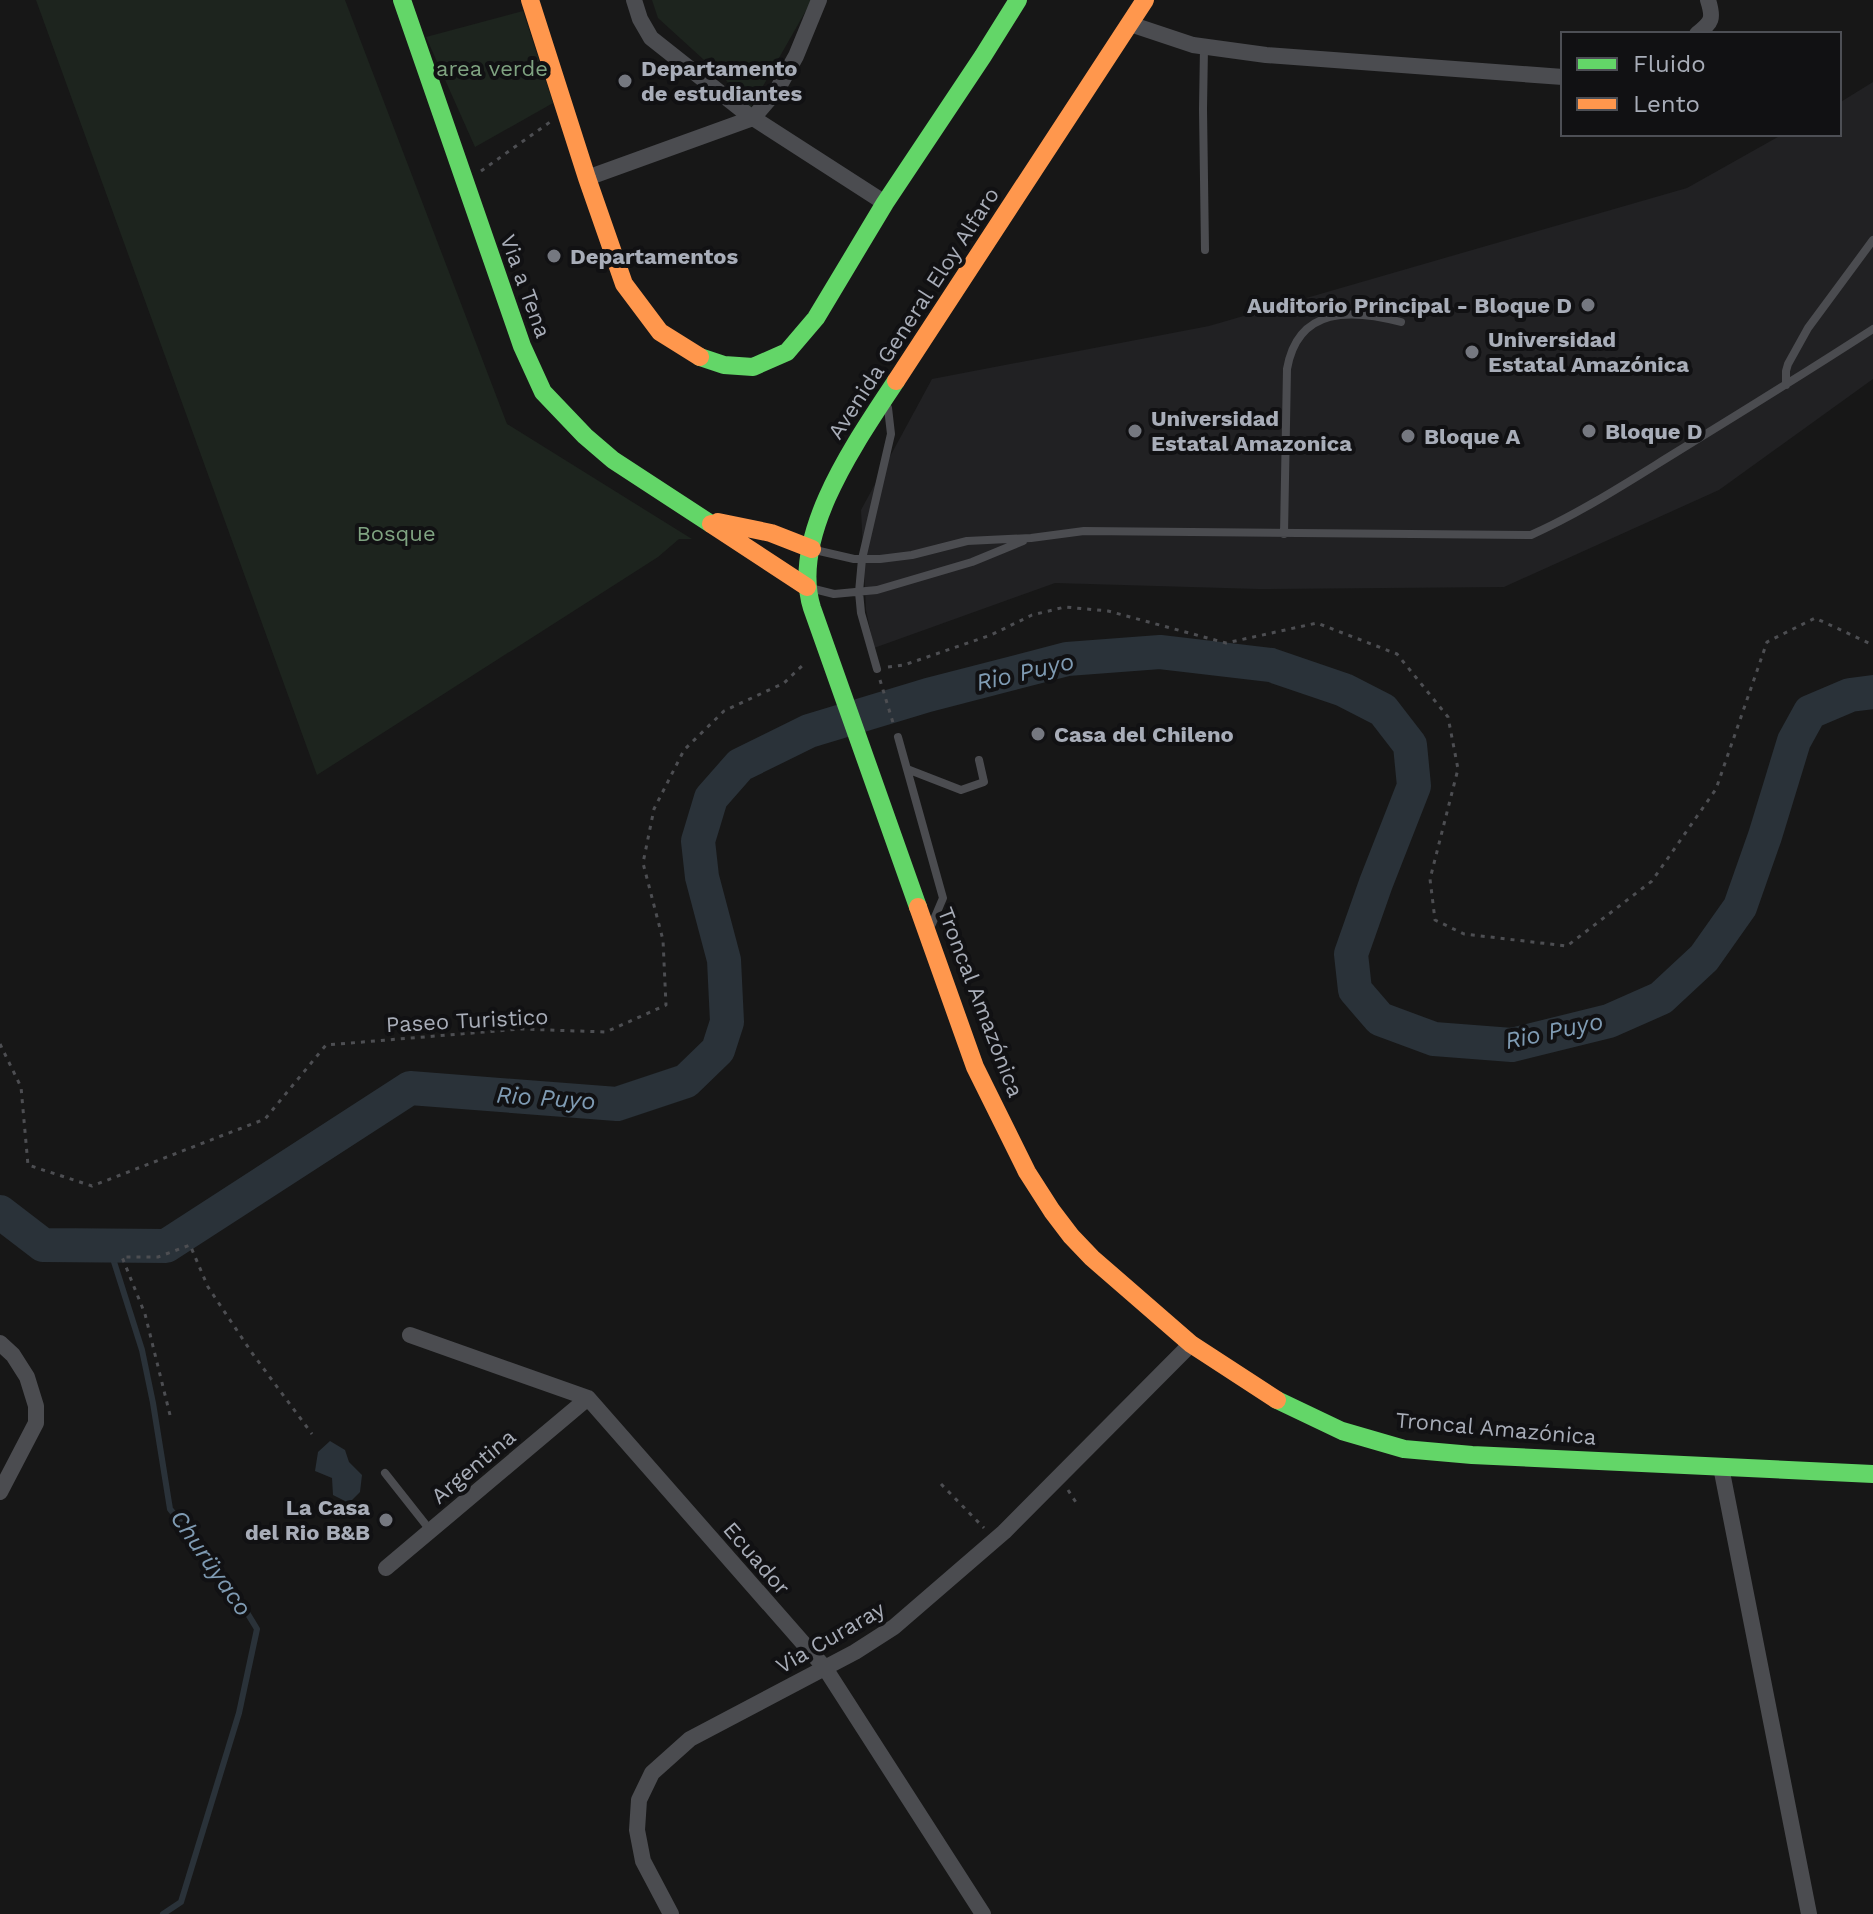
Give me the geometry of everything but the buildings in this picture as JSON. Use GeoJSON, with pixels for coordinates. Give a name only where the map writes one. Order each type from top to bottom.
{"type":"FeatureCollection","features":[{"type":"Feature","properties":{"kind":"main road","name":"Via a Tena"},"geometry":{"type":"LineString","coordinates":[[402,0],[522,346],[543,392],[613,460],[807,587]]}},
{"type":"Feature","properties":{"kind":"main road"},"geometry":{"type":"LineString","coordinates":[[530,0],[624,284],[660,332],[698,356],[724,365],[753,367],[787,352],[816,318],[885,203],[1018,0]]}},
{"type":"Feature","properties":{"kind":"main road","name":"Avenida General Eloy Alfaro"},"geometry":{"type":"LineString","coordinates":[[837,676],[807,587],[818,517],[827,497],[848,455],[1145,0]]}},
{"type":"Feature","properties":{"kind":"main road","name":"Via a Tena"},"geometry":{"type":"LineString","coordinates":[[705,519],[771,533],[812,549]]}},
{"type":"Feature","properties":{"kind":"main road","name":"Troncal Amazónica"},"geometry":{"type":"LineString","coordinates":[[837,676],[975,1067],[1027,1172],[1071,1236],[1191,1344],[1269,1396],[1342,1431],[1404,1449],[1873,1474]]}},
{"type":"Feature","properties":{"kind":"street"},"geometry":{"type":"LineString","coordinates":[[634,0],[651,38],[753,118],[885,203]]}},
{"type":"Feature","properties":{"kind":"street"},"geometry":{"type":"LineString","coordinates":[[587,178],[753,118],[777,90],[790,67],[819,0]]}},
{"type":"Feature","properties":{"kind":"street"},"geometry":{"type":"LineString","coordinates":[[1699,32],[1712,19],[1708,0]]}},
{"type":"Feature","properties":{"kind":"street"},"geometry":{"type":"LineString","coordinates":[[1130,24],[1193,45],[1266,55],[1561,77]]}},
{"type":"Feature","properties":{"kind":"street","name":"Ecuador"},"geometry":{"type":"LineString","coordinates":[[410,1335],[588,1398],[825,1668],[983,1914]]}},
{"type":"Feature","properties":{"kind":"street"},"geometry":{"type":"LineString","coordinates":[[0,1343],[13,1355],[27,1377],[36,1415],[36,1423],[0,1492]]}},
{"type":"Feature","properties":{"kind":"street","name":"Via Curaray"},"geometry":{"type":"LineString","coordinates":[[671,1914],[643,1861],[637,1830],[639,1800],[652,1773],[690,1739],[855,1652],[894,1627],[995,1540],[1191,1344]]}},
{"type":"Feature","properties":{"kind":"street","name":"Argentina"},"geometry":{"type":"LineString","coordinates":[[386,1568],[588,1398]]}},
{"type":"Feature","properties":{"kind":"street"},"geometry":{"type":"LineString","coordinates":[[1721,1467],[1809,1914]]}},
{"type":"Feature","properties":{"kind":"lane"},"geometry":{"type":"LineString","coordinates":[[1204,46],[1205,250]]}},
{"type":"Feature","properties":{"kind":"lane"},"geometry":{"type":"LineString","coordinates":[[1786,385],[1788,364],[1808,328],[1873,240]]}},
{"type":"Feature","properties":{"kind":"lane"},"geometry":{"type":"LineString","coordinates":[[1284,534],[1287,369],[1297,340],[1312,323],[1340,315],[1364,315],[1401,322]]}},
{"type":"Feature","properties":{"kind":"lane"},"geometry":{"type":"LineString","coordinates":[[812,549],[854,559],[880,559],[912,555],[967,541],[1031,538],[1084,531],[1531,535],[1566,519],[1873,329]]}},
{"type":"Feature","properties":{"kind":"lane"},"geometry":{"type":"LineString","coordinates":[[877,669],[861,613],[859,592],[862,559],[891,434],[887,395]]}},
{"type":"Feature","properties":{"kind":"lane"},"geometry":{"type":"LineString","coordinates":[[807,587],[834,594],[877,590],[972,562],[1031,538]]}},
{"type":"Feature","properties":{"kind":"lane"},"geometry":{"type":"LineString","coordinates":[[898,737],[943,898],[928,933]]}},
{"type":"Feature","properties":{"kind":"lane"},"geometry":{"type":"LineString","coordinates":[[907,769],[961,790],[984,782],[979,760]]}},
{"type":"Feature","properties":{"kind":"lane"},"geometry":{"type":"LineString","coordinates":[[385,1473],[431,1530]]}},
{"type":"Feature","properties":{"kind":"path"},"geometry":{"type":"LineString","coordinates":[[464,183],[566,111]]}},
{"type":"Feature","properties":{"kind":"path"},"geometry":{"type":"LineString","coordinates":[[898,737],[877,669],[904,665],[991,635],[1032,615],[1065,607],[1108,611],[1226,643],[1317,623],[1397,654],[1448,717],[1458,769],[1430,879],[1435,920],[1464,934],[1567,946],[1652,881],[1716,789],[1767,642],[1815,618],[1873,645]]}},
{"type":"Feature","properties":{"kind":"path","name":"Paseo Turistico"},"geometry":{"type":"LineString","coordinates":[[0,1044],[21,1087],[28,1165],[92,1186],[265,1119],[326,1045],[521,1029],[606,1032],[666,1005],[663,940],[643,863],[654,809],[684,750],[694,740],[724,711],[784,683],[800,666]]}},
{"type":"Feature","properties":{"kind":"path"},"geometry":{"type":"LineString","coordinates":[[170,1415],[145,1314],[122,1257],[158,1257],[190,1245],[208,1287],[312,1434]]}},
{"type":"Feature","properties":{"kind":"path"},"geometry":{"type":"LineString","coordinates":[[941,1484],[995,1540]]}},
{"type":"Feature","properties":{"kind":"shaded area","name":"Universidad Estatal Amazónica"},"geometry":{"type":"Polygon","coordinates":[[[1873,82],[1873,379],[1719,490],[1504,587],[1258,589],[1055,583],[874,648],[866,610],[861,510],[932,379],[1209,326],[1687,188],[1779,136],[1841,136],[1841,102],[1873,82]]]}},
{"type":"Feature","properties":{"kind":"shaded area"},"geometry":{"type":"Polygon","coordinates":[[[330,1441],[345,1450],[349,1462],[362,1475],[360,1492],[349,1503],[333,1495],[332,1478],[315,1471],[318,1452],[330,1441]]]}},
{"type":"Feature","properties":{"kind":"green space","name":"Bosque"},"geometry":{"type":"Polygon","coordinates":[[[36,0],[345,0],[507,424],[692,539],[679,539],[658,557],[317,775],[36,0]]]}},
{"type":"Feature","properties":{"kind":"green space"},"geometry":{"type":"Polygon","coordinates":[[[652,0],[812,0],[747,114],[726,80],[658,18],[652,0]]]}},
{"type":"Feature","properties":{"kind":"green space","name":"area verde"},"geometry":{"type":"Polygon","coordinates":[[[523,11],[553,103],[475,147],[426,37],[523,11]]]}},
{"type":"Feature","properties":{"kind":"waterway","name":"Rio Puyo"},"geometry":{"type":"LineString","coordinates":[[0,1212],[43,1245],[166,1246],[410,1088],[617,1104],[686,1081],[718,1050],[727,1022],[724,960],[702,877],[698,841],[711,798],[740,765],[809,731],[928,695],[1067,659],[1160,652],[1271,665],[1344,690],[1383,710],[1410,745],[1414,786],[1351,954],[1355,990],[1380,1019],[1434,1039],[1512,1045],[1609,1021],[1661,998],[1704,958],[1740,907],[1794,741],[1810,712],[1850,695],[1873,692]]}},
{"type":"Feature","properties":{"kind":"waterway","name":"Churüyaco"},"geometry":{"type":"LineString","coordinates":[[109,1246],[142,1350],[170,1509],[227,1580],[257,1629],[239,1713],[181,1902],[163,1914]]}},
{"type":"Feature","properties":{"kind":"traffic: fast"},"geometry":{"type":"LineString","coordinates":[[402,0],[522,346],[543,392],[613,460],[711,524]]}},
{"type":"Feature","properties":{"kind":"traffic: fast"},"geometry":{"type":"LineString","coordinates":[[700,357],[724,365],[753,367],[787,352],[816,318],[885,203],[1018,0]]}},
{"type":"Feature","properties":{"kind":"traffic: fast"},"geometry":{"type":"LineString","coordinates":[[896,381],[831,489],[818,519],[807,580],[812,608],[918,907]]}},
{"type":"Feature","properties":{"kind":"traffic: fast"},"geometry":{"type":"LineString","coordinates":[[1277,1400],[1342,1431],[1404,1449],[1873,1474]]}},
{"type":"Feature","properties":{"kind":"traffic: slow"},"geometry":{"type":"LineString","coordinates":[[530,0],[624,284],[660,332],[700,357]]}},
{"type":"Feature","properties":{"kind":"traffic: slow"},"geometry":{"type":"LineString","coordinates":[[896,381],[1145,0]]}},
{"type":"Feature","properties":{"kind":"traffic: slow"},"geometry":{"type":"LineString","coordinates":[[718,522],[771,533],[812,549]]}},
{"type":"Feature","properties":{"kind":"traffic: slow"},"geometry":{"type":"LineString","coordinates":[[711,524],[807,587]]}},
{"type":"Feature","properties":{"kind":"traffic: slow"},"geometry":{"type":"LineString","coordinates":[[918,907],[975,1067],[1027,1172],[1052,1211],[1092,1258],[1191,1344],[1277,1400]]}},
{"type":"Feature","properties":{"kind":"place","name":"Departamento de estudiantes"},"geometry":{"type":"Point","coordinates":[625,81]}},
{"type":"Feature","properties":{"kind":"place","name":"Departamentos"},"geometry":{"type":"Point","coordinates":[554,256]}},
{"type":"Feature","properties":{"kind":"place","name":"Auditorio Principal - Bloque D"},"geometry":{"type":"Point","coordinates":[1588,305]}},
{"type":"Feature","properties":{"kind":"place","name":"Universidad Estatal Amazónica"},"geometry":{"type":"Point","coordinates":[1472,352]}},
{"type":"Feature","properties":{"kind":"place","name":"Universidad Estatal Amazonica"},"geometry":{"type":"Point","coordinates":[1135,431]}},
{"type":"Feature","properties":{"kind":"place","name":"Bloque D"},"geometry":{"type":"Point","coordinates":[1589,431]}},
{"type":"Feature","properties":{"kind":"place","name":"Bloque A"},"geometry":{"type":"Point","coordinates":[1408,436]}},
{"type":"Feature","properties":{"kind":"place","name":"Casa del Chileno"},"geometry":{"type":"Point","coordinates":[1038,734]}},
{"type":"Feature","properties":{"kind":"place","name":"La Casa del Rio B&B"},"geometry":{"type":"Point","coordinates":[386,1520]}}]}
